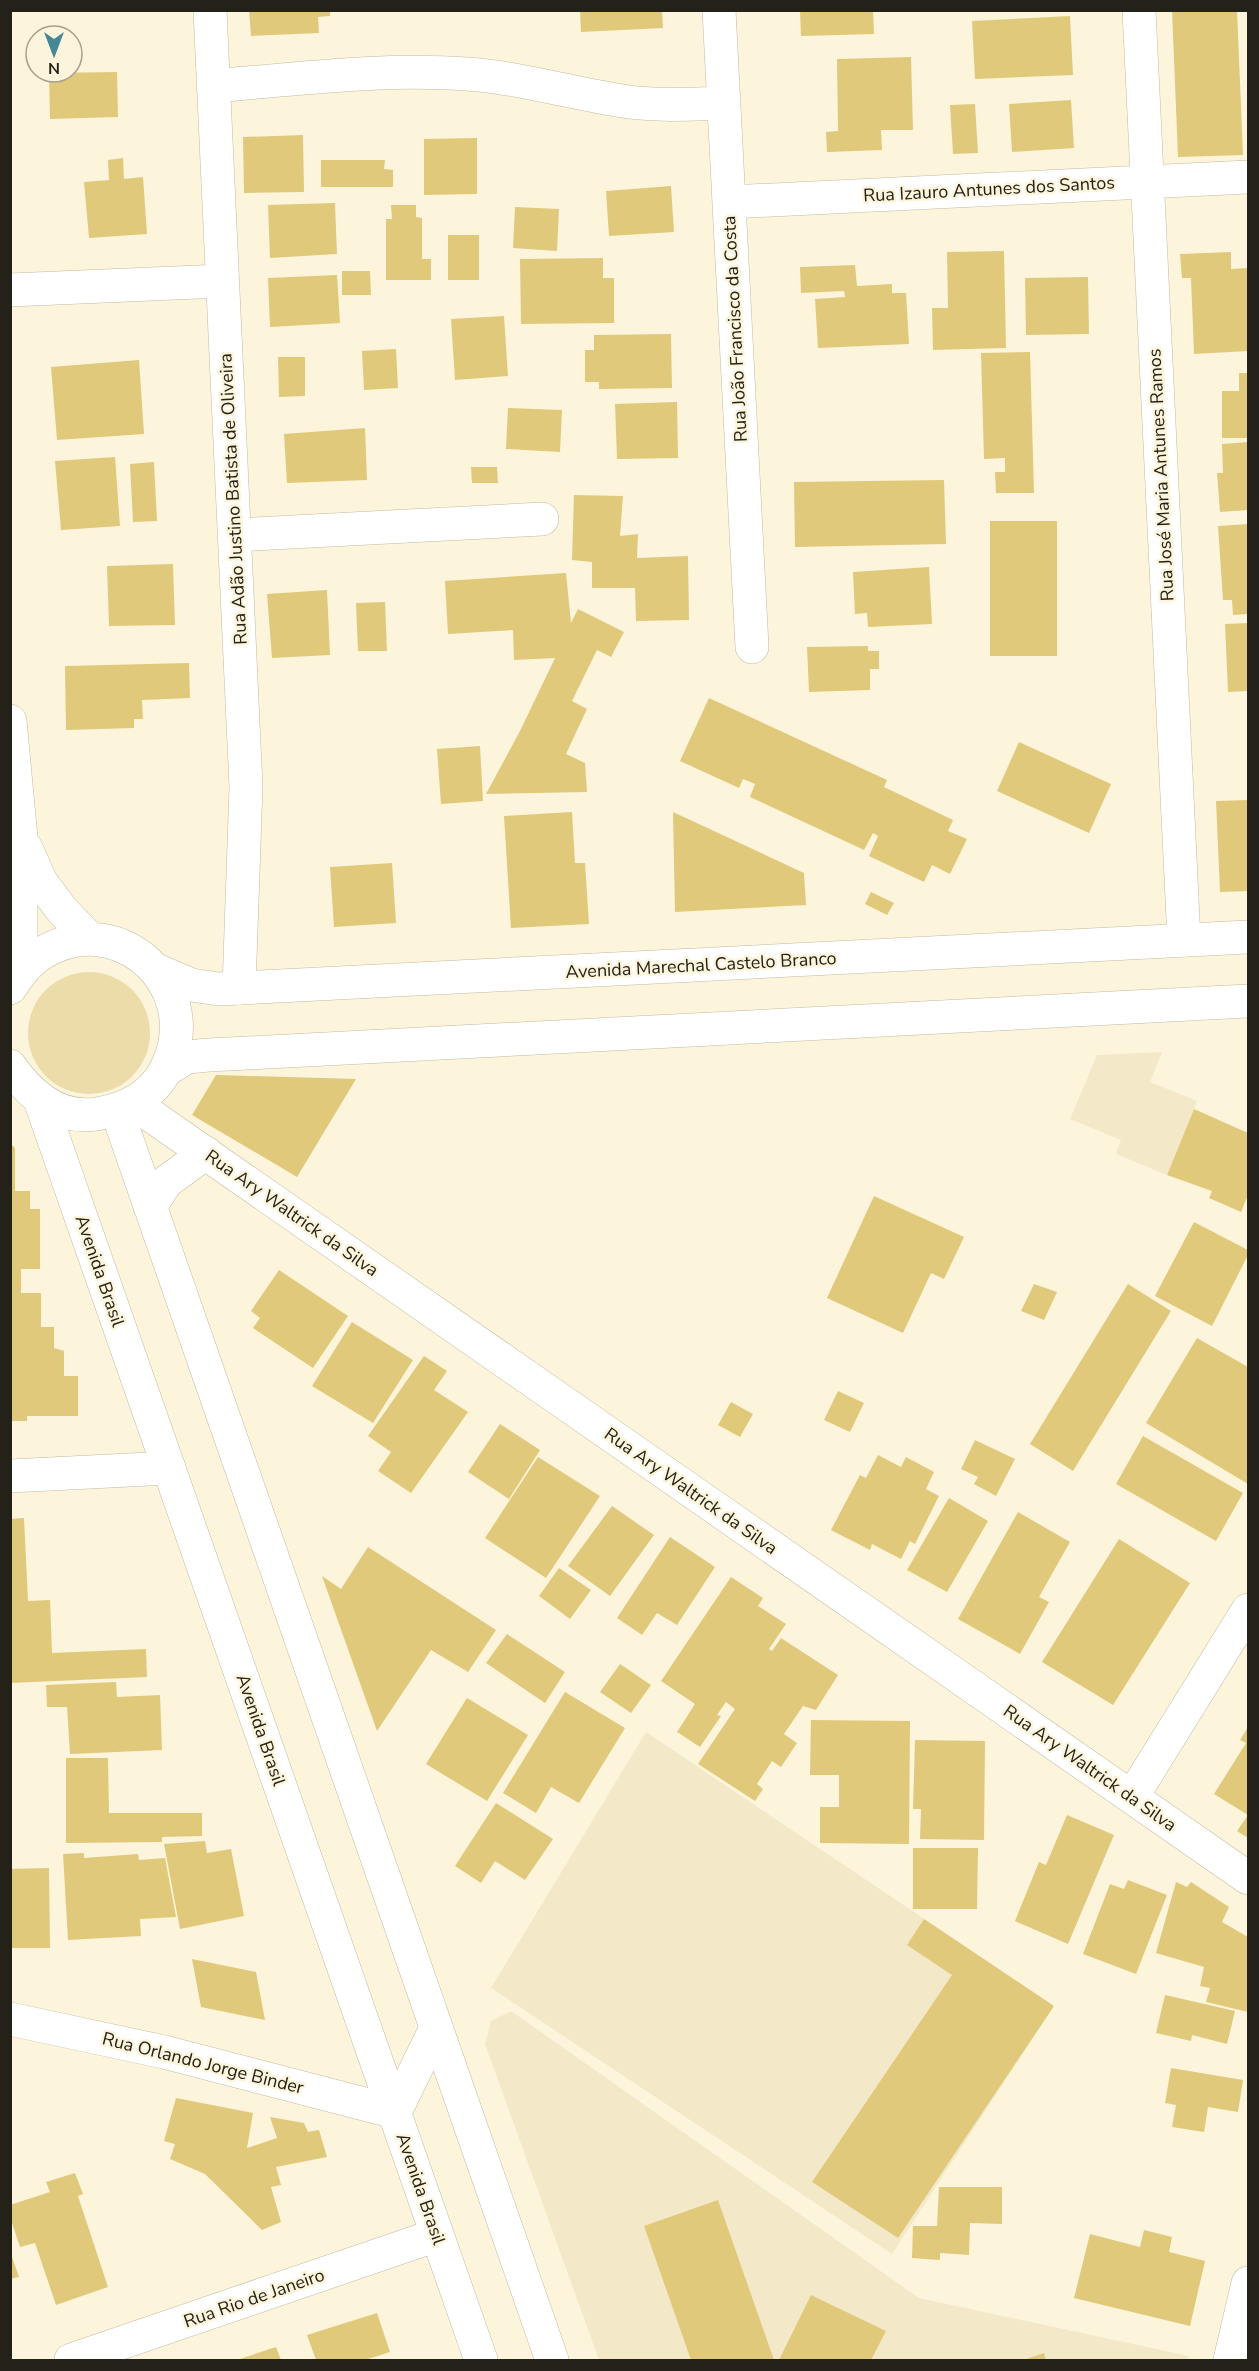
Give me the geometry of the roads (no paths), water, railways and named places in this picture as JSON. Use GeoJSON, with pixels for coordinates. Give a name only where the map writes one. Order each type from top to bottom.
{"type":"FeatureCollection","features":[{"type":"Feature","properties":{"kind":"street","name":"Rua Adão Justino Batista de Oliveira"},"geometry":{"type":"LineString","coordinates":[[210,10],[246,787],[239,988]]}},
{"type":"Feature","properties":{"kind":"street","name":"Rua João Francisco da Costa"},"geometry":{"type":"LineString","coordinates":[[719,10],[752,647]]}},
{"type":"Feature","properties":{"kind":"street","name":"Rua José Maria Antunes Ramos"},"geometry":{"type":"LineString","coordinates":[[1139,10],[1184,940]]}},
{"type":"Feature","properties":{"kind":"street"},"geometry":{"type":"LineString","coordinates":[[213,86],[335,76],[408,73],[468,74],[531,81],[629,102],[677,105],[724,103]]}},
{"type":"Feature","properties":{"kind":"street","name":"Rua Izauro Antunes dos Santos"},"geometry":{"type":"LineString","coordinates":[[729,202],[1248,177]]}},
{"type":"Feature","properties":{"kind":"street"},"geometry":{"type":"LineString","coordinates":[[10,290],[222,281]]}},
{"type":"Feature","properties":{"kind":"street"},"geometry":{"type":"LineString","coordinates":[[235,535],[542,519]]}},
{"type":"Feature","properties":{"kind":"street"},"geometry":{"type":"LineString","coordinates":[[10,721],[21,838],[16,980]]}},
{"type":"Feature","properties":{"kind":"street"},"geometry":{"type":"LineString","coordinates":[[21,838],[41,882],[62,910],[90,939]]}},
{"type":"Feature","properties":{"kind":"street","name":"Avenida Marechal Castelo Branco"},"geometry":{"type":"LineString","coordinates":[[156,970],[191,985],[219,989],[1248,937]]}},
{"type":"Feature","properties":{"kind":"street"},"geometry":{"type":"LineString","coordinates":[[16,980],[40,954],[64,943],[90,939],[115,943],[138,954],[156,970],[171,993],[178,1019],[176,1045],[166,1070],[152,1089],[125,1107],[90,1115],[64,1111],[21,1083]]}},
{"type":"Feature","properties":{"kind":"street"},"geometry":{"type":"LineString","coordinates":[[166,1070],[187,1058],[208,1055],[1248,1001]]}},
{"type":"Feature","properties":{"kind":"street","name":"Avenida Brasil"},"geometry":{"type":"LineString","coordinates":[[21,1083],[169,1468],[481,2361]]}},
{"type":"Feature","properties":{"kind":"street"},"geometry":{"type":"LineString","coordinates":[[125,1107],[150,1207],[552,2361]]}},
{"type":"Feature","properties":{"kind":"street","name":"Rua Ary Waltrick da Silva"},"geometry":{"type":"LineString","coordinates":[[125,1107],[206,1154],[1248,1878]]}},
{"type":"Feature","properties":{"kind":"street"},"geometry":{"type":"LineString","coordinates":[[150,1207],[166,1182],[206,1154]]}},
{"type":"Feature","properties":{"kind":"street"},"geometry":{"type":"LineString","coordinates":[[10,1476],[169,1468]]}},
{"type":"Feature","properties":{"kind":"street"},"geometry":{"type":"LineString","coordinates":[[1132,1797],[1248,1610]]}},
{"type":"Feature","properties":{"kind":"street","name":"Rua Orlando Jorge Binder"},"geometry":{"type":"LineString","coordinates":[[10,2019],[164,2052],[395,2112]]}},
{"type":"Feature","properties":{"kind":"street"},"geometry":{"type":"LineString","coordinates":[[395,2112],[436,2028]]}},
{"type":"Feature","properties":{"kind":"street","name":"Rua Rio de Janeiro"},"geometry":{"type":"LineString","coordinates":[[71,2361],[437,2235]]}},
{"type":"Feature","properties":{"kind":"street"},"geometry":{"type":"LineString","coordinates":[[1230,2361],[1248,2283]]}}]}
